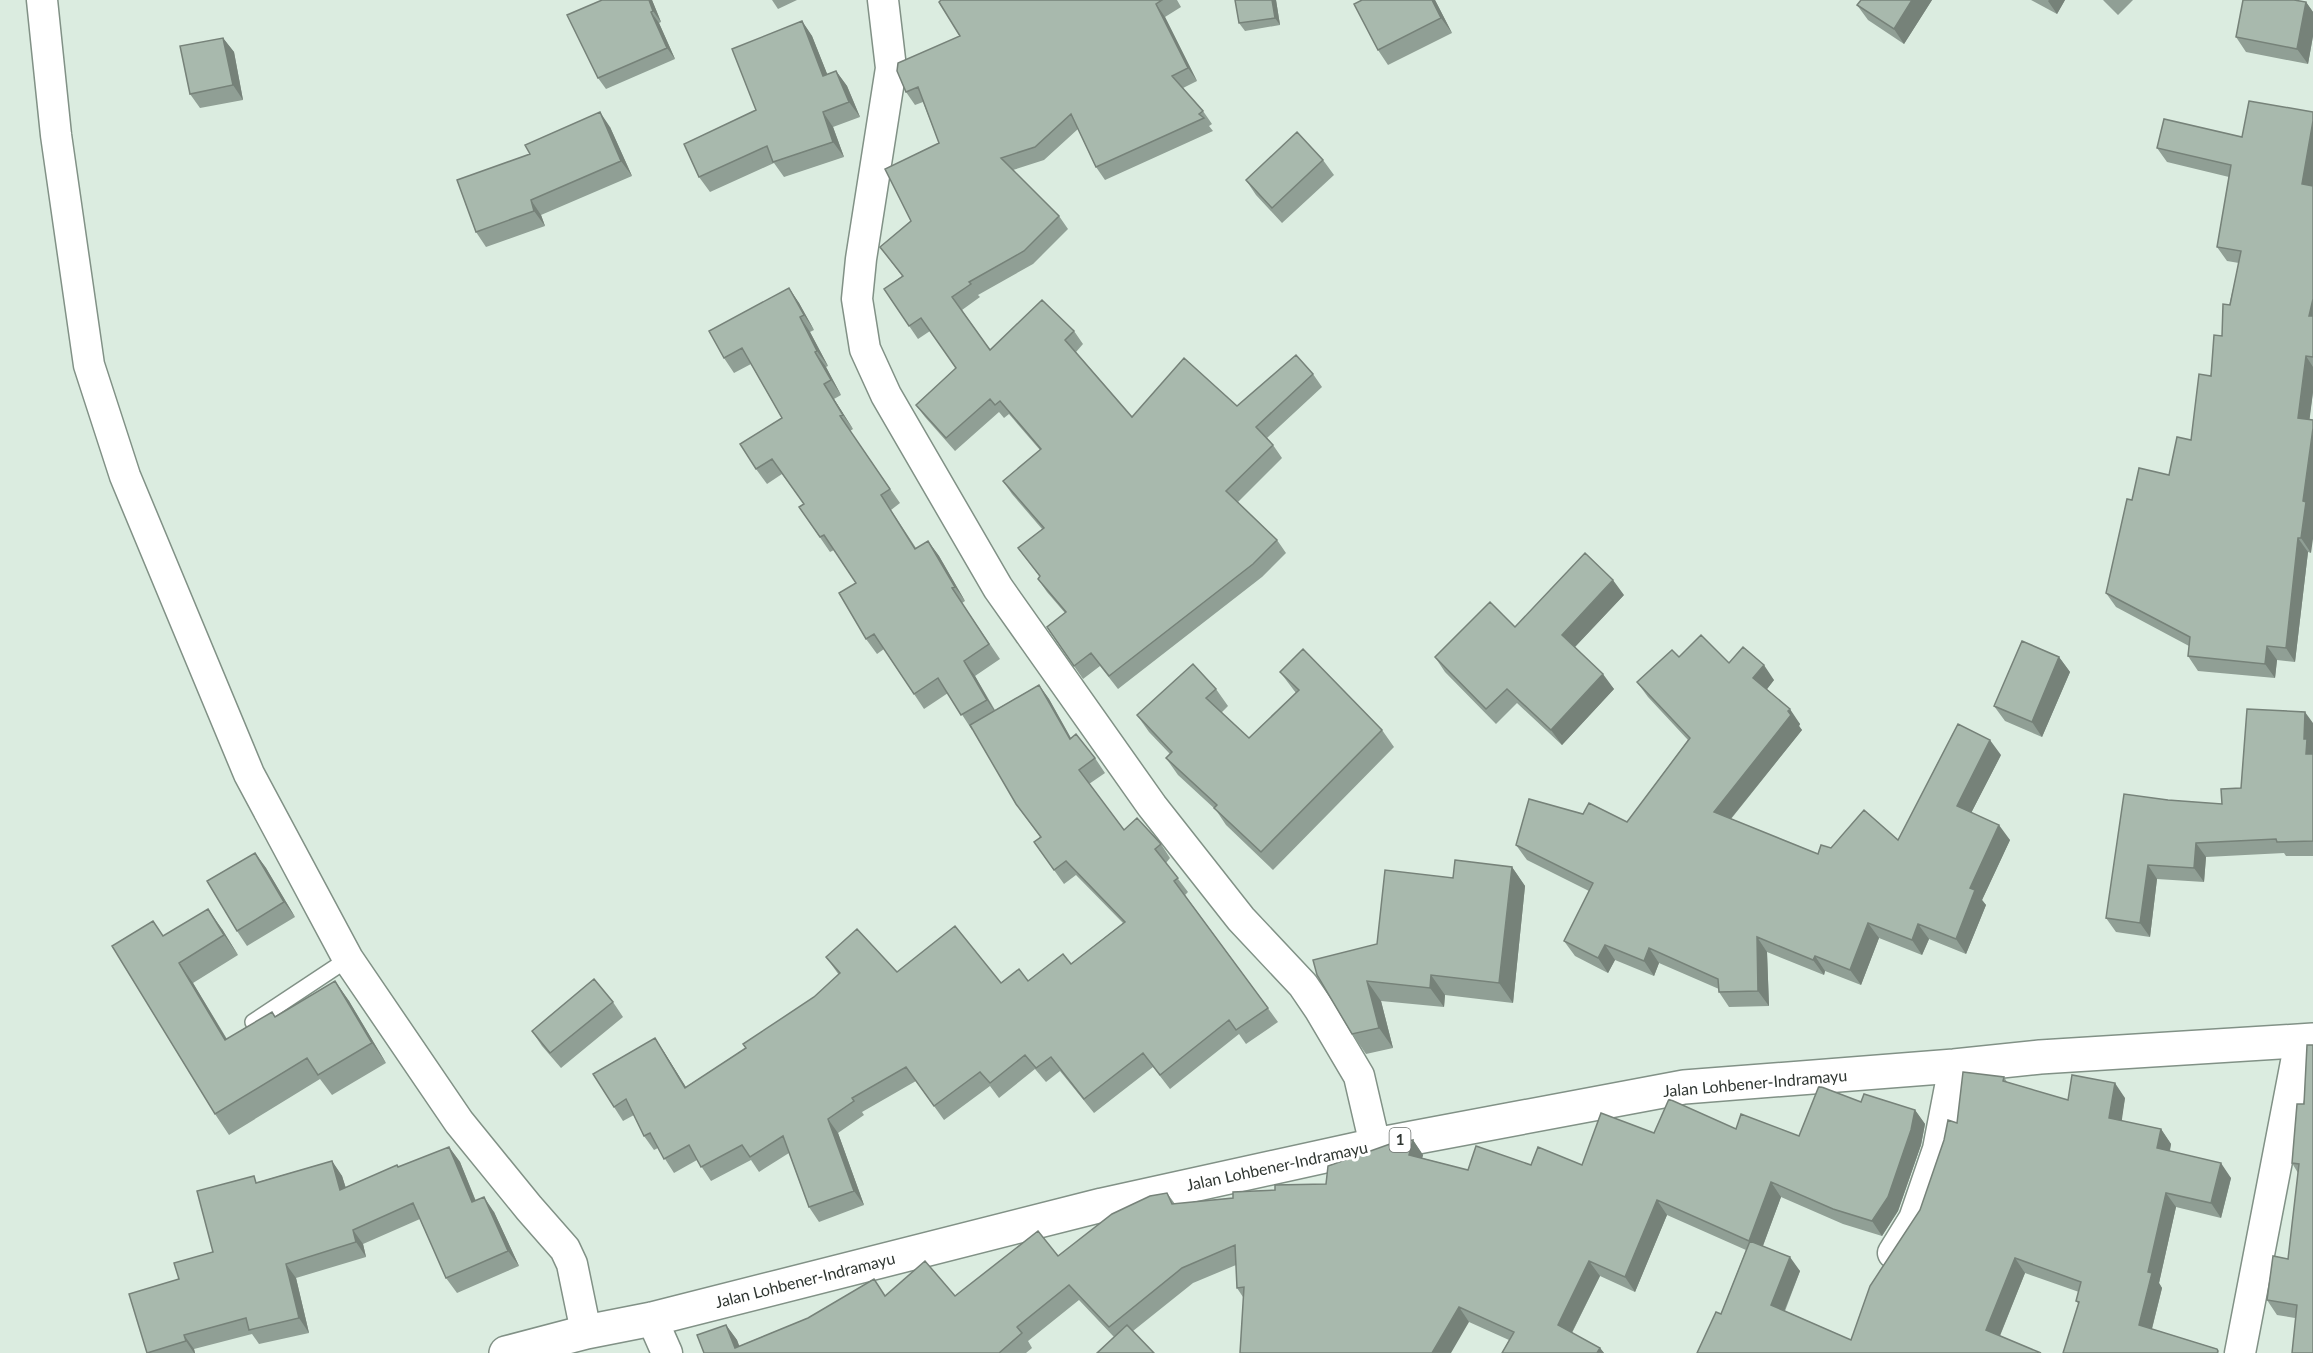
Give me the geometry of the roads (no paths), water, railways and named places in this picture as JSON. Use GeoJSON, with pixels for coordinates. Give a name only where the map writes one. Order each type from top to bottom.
{"type":"FeatureCollection","features":[{"type":"Feature","properties":{"kind":"highway","name":"Jalan Lohbener-Indramayu"},"geometry":{"type":"LineString","coordinates":[[506,1353],[584,1319],[652,1319],[1102,1205],[1372,1132],[1684,1087],[2040,1057],[2306,1041]]}},
{"type":"Feature","properties":{"kind":"street"},"geometry":{"type":"LineString","coordinates":[[42,0],[56,135],[89,365],[124,476],[249,774],[348,959],[459,1122],[528,1208],[565,1249],[572,1264],[584,1319]]}},
{"type":"Feature","properties":{"kind":"street"},"geometry":{"type":"LineString","coordinates":[[883,0],[891,68],[857,299],[865,349],[886,395],[998,588],[1152,806],[1242,919],[1303,985],[1320,1010],[1359,1076],[1372,1132]]}},
{"type":"Feature","properties":{"kind":"street"},"geometry":{"type":"LineString","coordinates":[[2240,1353],[2306,1041]]}},
{"type":"Feature","properties":{"kind":"street"},"geometry":{"type":"LineString","coordinates":[[1876,1279],[1914,1219],[1938,1149],[1954,1066]]}},
{"type":"Feature","properties":{"kind":"street"},"geometry":{"type":"LineString","coordinates":[[652,1319],[667,1353]]}},
{"type":"Feature","properties":{"kind":"lane"},"geometry":{"type":"LineString","coordinates":[[253,1022],[348,959]]}}]}
